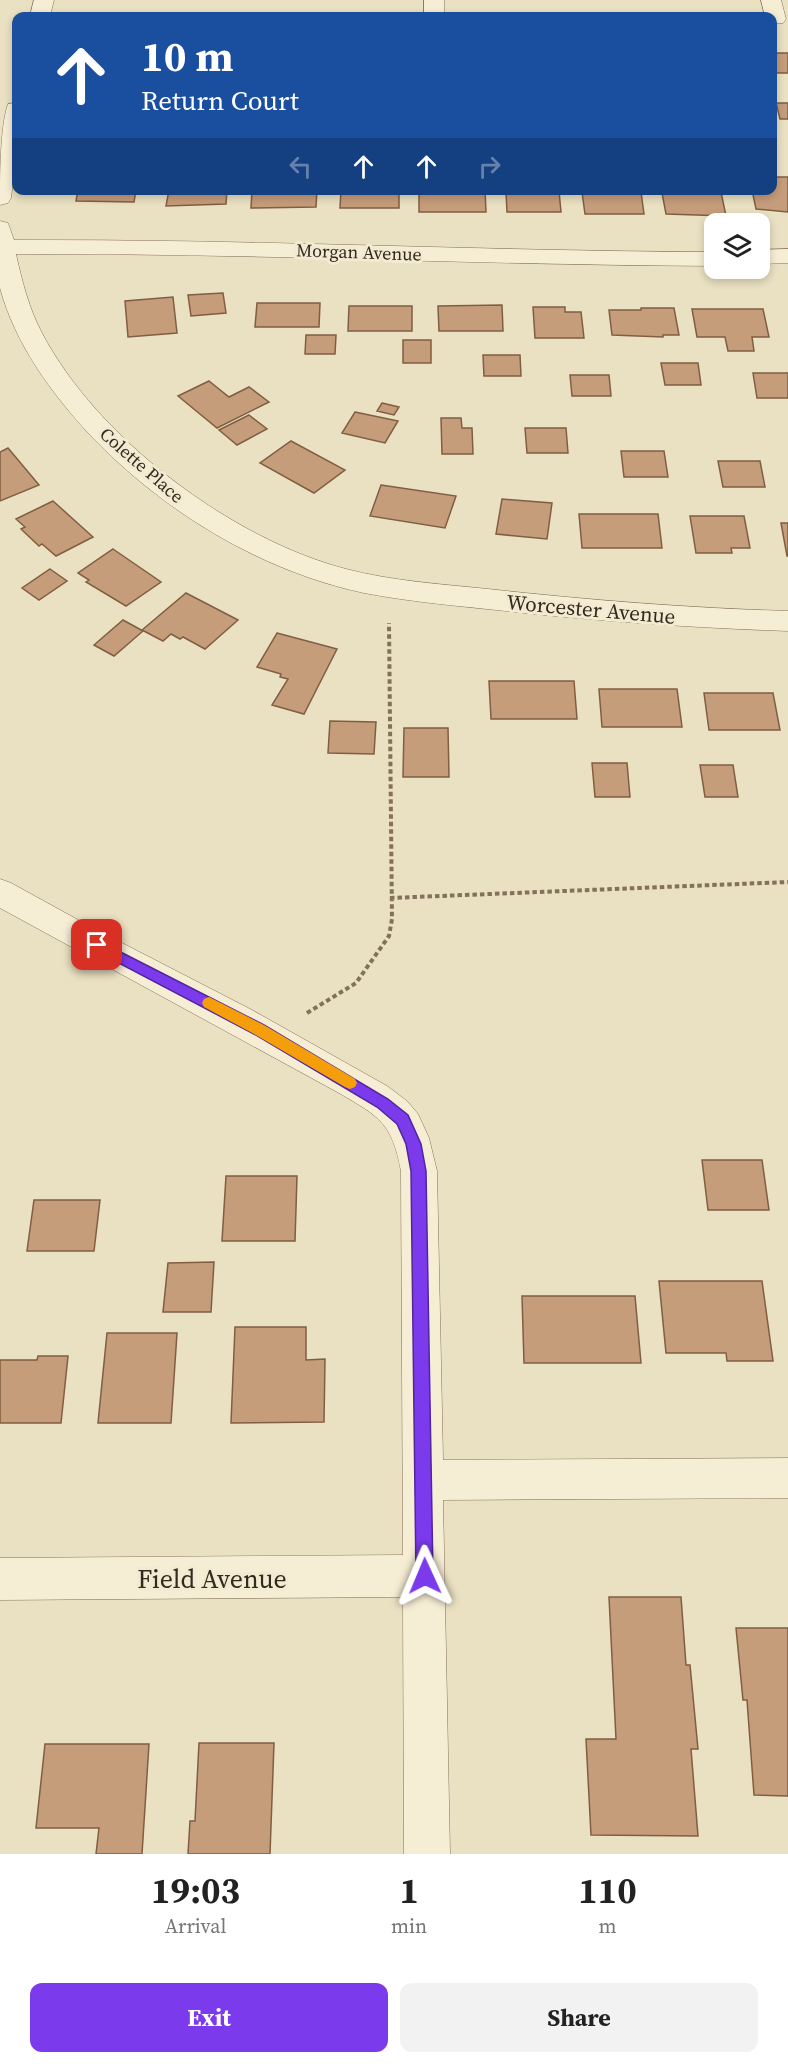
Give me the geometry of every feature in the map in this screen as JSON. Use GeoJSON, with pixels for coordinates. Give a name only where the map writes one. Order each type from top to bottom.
{"type":"FeatureCollection","features":[{"type":"Feature","properties":{"kind":"street"},"geometry":{"type":"LineString","coordinates":[[0,198],[4,163],[12,127]]}},
{"type":"Feature","properties":{"kind":"street","name":"Morgan Avenue"},"geometry":{"type":"LineString","coordinates":[[2,238],[586,260],[704,259]]}},
{"type":"Feature","properties":{"kind":"street","name":"Colette Place"},"geometry":{"type":"LineString","coordinates":[[2,238],[12,291],[29,334],[59,382],[97,426],[137,464],[189,506],[257,545],[327,573],[394,588]]}},
{"type":"Feature","properties":{"kind":"street"},"geometry":{"type":"LineString","coordinates":[[770,257],[788,256]]}},
{"type":"Feature","properties":{"kind":"street","name":"Worcester Avenue"},"geometry":{"type":"LineString","coordinates":[[394,588],[560,608],[695,618],[788,621]]}},
{"type":"Feature","properties":{"kind":"street"},"geometry":{"type":"LineString","coordinates":[[0,892],[36,914],[259,1029],[382,1103],[403,1120],[414,1144],[419,1171],[428,1854]]}},
{"type":"Feature","properties":{"kind":"street"},"geometry":{"type":"LineString","coordinates":[[424,1480],[788,1478]]}},
{"type":"Feature","properties":{"kind":"street","name":"Field Avenue"},"geometry":{"type":"LineString","coordinates":[[0,1579],[425,1576]]}},
{"type":"Feature","properties":{"kind":"path"},"geometry":{"type":"LineString","coordinates":[[259,1029],[298,1017],[356,983],[389,936],[392,919],[390,898],[393,858],[389,623]]}},
{"type":"Feature","properties":{"kind":"path"},"geometry":{"type":"LineString","coordinates":[[390,898],[788,882]]}},
{"type":"Feature","properties":{"kind":"building"},"geometry":{"type":"Polygon","coordinates":[[[777,53],[788,53],[788,73],[777,73],[777,53]]]}},
{"type":"Feature","properties":{"kind":"building"},"geometry":{"type":"Polygon","coordinates":[[[777,103],[788,103],[788,119],[780,119],[777,103]]]}},
{"type":"Feature","properties":{"kind":"building"},"geometry":{"type":"Polygon","coordinates":[[[777,177],[788,177],[788,212],[756,209],[753,195],[777,195],[777,177]]]}},
{"type":"Feature","properties":{"kind":"building"},"geometry":{"type":"Polygon","coordinates":[[[77,195],[135,195],[134,202],[76,201],[77,195]]]}},
{"type":"Feature","properties":{"kind":"building"},"geometry":{"type":"Polygon","coordinates":[[[168,195],[227,195],[226,204],[166,206],[168,195]]]}},
{"type":"Feature","properties":{"kind":"building"},"geometry":{"type":"Polygon","coordinates":[[[252,195],[317,195],[316,207],[251,208],[252,195]]]}},
{"type":"Feature","properties":{"kind":"building"},"geometry":{"type":"Polygon","coordinates":[[[341,195],[399,195],[399,208],[340,208],[341,195]]]}},
{"type":"Feature","properties":{"kind":"building"},"geometry":{"type":"Polygon","coordinates":[[[419,195],[485,195],[486,212],[419,212],[419,195]]]}},
{"type":"Feature","properties":{"kind":"building"},"geometry":{"type":"Polygon","coordinates":[[[506,195],[559,195],[561,212],[507,212],[506,195]]]}},
{"type":"Feature","properties":{"kind":"building"},"geometry":{"type":"Polygon","coordinates":[[[582,195],[641,195],[644,214],[585,214],[582,195]]]}},
{"type":"Feature","properties":{"kind":"building"},"geometry":{"type":"Polygon","coordinates":[[[662,195],[722,195],[725,213],[704,213],[704,215],[666,214],[662,195]]]}},
{"type":"Feature","properties":{"kind":"building"},"geometry":{"type":"Polygon","coordinates":[[[223,293],[226,313],[191,316],[188,295],[223,293]]]}},
{"type":"Feature","properties":{"kind":"building"},"geometry":{"type":"Polygon","coordinates":[[[173,297],[177,333],[128,337],[125,301],[173,297]]]}},
{"type":"Feature","properties":{"kind":"building"},"geometry":{"type":"Polygon","coordinates":[[[257,303],[320,303],[319,327],[255,327],[257,303]]]}},
{"type":"Feature","properties":{"kind":"building"},"geometry":{"type":"Polygon","coordinates":[[[502,305],[503,331],[439,331],[438,306],[502,305]]]}},
{"type":"Feature","properties":{"kind":"building"},"geometry":{"type":"Polygon","coordinates":[[[349,306],[412,306],[412,331],[348,331],[349,306]]]}},
{"type":"Feature","properties":{"kind":"building"},"geometry":{"type":"Polygon","coordinates":[[[533,307],[565,307],[565,312],[581,312],[584,338],[535,338],[533,307]]]}},
{"type":"Feature","properties":{"kind":"building"},"geometry":{"type":"Polygon","coordinates":[[[641,308],[674,308],[679,335],[663,335],[663,337],[612,335],[609,310],[641,310],[641,308]]]}},
{"type":"Feature","properties":{"kind":"building"},"geometry":{"type":"Polygon","coordinates":[[[692,309],[763,309],[769,337],[752,337],[754,351],[728,351],[725,337],[697,337],[692,309]]]}},
{"type":"Feature","properties":{"kind":"building"},"geometry":{"type":"Polygon","coordinates":[[[306,335],[336,335],[335,354],[305,354],[306,335]]]}},
{"type":"Feature","properties":{"kind":"building"},"geometry":{"type":"Polygon","coordinates":[[[403,340],[431,340],[431,363],[403,363],[403,340]]]}},
{"type":"Feature","properties":{"kind":"building"},"geometry":{"type":"Polygon","coordinates":[[[483,355],[520,355],[521,376],[484,376],[483,355]]]}},
{"type":"Feature","properties":{"kind":"building"},"geometry":{"type":"Polygon","coordinates":[[[661,363],[698,363],[701,385],[665,385],[661,363]]]}},
{"type":"Feature","properties":{"kind":"building"},"geometry":{"type":"Polygon","coordinates":[[[753,373],[788,373],[788,398],[757,398],[753,373]]]}},
{"type":"Feature","properties":{"kind":"building"},"geometry":{"type":"Polygon","coordinates":[[[570,375],[609,375],[611,396],[572,396],[570,375]]]}},
{"type":"Feature","properties":{"kind":"building"},"geometry":{"type":"Polygon","coordinates":[[[209,381],[229,397],[249,387],[269,402],[217,428],[178,396],[209,381]]]}},
{"type":"Feature","properties":{"kind":"building"},"geometry":{"type":"Polygon","coordinates":[[[382,403],[399,407],[394,415],[377,411],[382,403]]]}},
{"type":"Feature","properties":{"kind":"building"},"geometry":{"type":"Polygon","coordinates":[[[355,412],[398,421],[385,443],[342,433],[355,412]]]}},
{"type":"Feature","properties":{"kind":"building"},"geometry":{"type":"Polygon","coordinates":[[[249,415],[267,429],[237,445],[219,430],[249,415]]]}},
{"type":"Feature","properties":{"kind":"building"},"geometry":{"type":"Polygon","coordinates":[[[441,418],[461,418],[462,428],[472,428],[473,454],[442,454],[441,418]]]}},
{"type":"Feature","properties":{"kind":"building"},"geometry":{"type":"Polygon","coordinates":[[[525,428],[566,428],[568,453],[527,453],[525,428]]]}},
{"type":"Feature","properties":{"kind":"building"},"geometry":{"type":"Polygon","coordinates":[[[291,441],[345,470],[314,493],[260,463],[291,441]]]}},
{"type":"Feature","properties":{"kind":"building"},"geometry":{"type":"Polygon","coordinates":[[[8,448],[39,485],[0,501],[0,452],[8,448]]]}},
{"type":"Feature","properties":{"kind":"building"},"geometry":{"type":"Polygon","coordinates":[[[621,451],[664,451],[668,477],[624,477],[621,451]]]}},
{"type":"Feature","properties":{"kind":"building"},"geometry":{"type":"Polygon","coordinates":[[[718,461],[760,461],[765,487],[723,487],[718,461]]]}},
{"type":"Feature","properties":{"kind":"building"},"geometry":{"type":"Polygon","coordinates":[[[381,485],[456,496],[445,528],[370,516],[381,485]]]}},
{"type":"Feature","properties":{"kind":"building"},"geometry":{"type":"Polygon","coordinates":[[[502,499],[552,503],[547,539],[496,534],[502,499]]]}},
{"type":"Feature","properties":{"kind":"building"},"geometry":{"type":"Polygon","coordinates":[[[53,501],[93,537],[56,556],[42,544],[39,546],[21,529],[25,527],[16,519],[53,501]]]}},
{"type":"Feature","properties":{"kind":"building"},"geometry":{"type":"Polygon","coordinates":[[[579,514],[658,514],[662,548],[582,548],[579,514]]]}},
{"type":"Feature","properties":{"kind":"building"},"geometry":{"type":"Polygon","coordinates":[[[690,516],[744,516],[750,548],[731,548],[732,553],[696,553],[690,516]]]}},
{"type":"Feature","properties":{"kind":"building"},"geometry":{"type":"Polygon","coordinates":[[[781,523],[788,523],[788,556],[787,556],[781,523]]]}},
{"type":"Feature","properties":{"kind":"building"},"geometry":{"type":"Polygon","coordinates":[[[113,549],[161,582],[126,606],[86,582],[89,580],[78,573],[113,549]]]}},
{"type":"Feature","properties":{"kind":"building"},"geometry":{"type":"Polygon","coordinates":[[[50,569],[67,581],[39,600],[22,588],[50,569]]]}},
{"type":"Feature","properties":{"kind":"building"},"geometry":{"type":"Polygon","coordinates":[[[186,593],[238,620],[205,649],[183,637],[180,639],[171,634],[163,641],[142,630],[186,593]]]}},
{"type":"Feature","properties":{"kind":"building"},"geometry":{"type":"Polygon","coordinates":[[[123,620],[143,631],[114,656],[94,645],[123,620]]]}},
{"type":"Feature","properties":{"kind":"building"},"geometry":{"type":"Polygon","coordinates":[[[277,633],[337,649],[304,714],[272,705],[288,679],[280,677],[281,674],[257,667],[277,633]]]}},
{"type":"Feature","properties":{"kind":"building"},"geometry":{"type":"Polygon","coordinates":[[[489,681],[574,681],[577,719],[491,719],[489,681]]]}},
{"type":"Feature","properties":{"kind":"building"},"geometry":{"type":"Polygon","coordinates":[[[599,689],[677,689],[682,727],[602,727],[599,689]]]}},
{"type":"Feature","properties":{"kind":"building"},"geometry":{"type":"Polygon","coordinates":[[[704,693],[773,693],[780,730],[709,730],[704,693]]]}},
{"type":"Feature","properties":{"kind":"building"},"geometry":{"type":"Polygon","coordinates":[[[330,721],[376,722],[374,754],[328,753],[330,721]]]}},
{"type":"Feature","properties":{"kind":"building"},"geometry":{"type":"Polygon","coordinates":[[[404,728],[448,728],[449,777],[403,777],[404,728]]]}},
{"type":"Feature","properties":{"kind":"building"},"geometry":{"type":"Polygon","coordinates":[[[592,763],[627,763],[630,797],[595,797],[592,763]]]}},
{"type":"Feature","properties":{"kind":"building"},"geometry":{"type":"Polygon","coordinates":[[[700,765],[733,765],[738,797],[705,797],[700,765]]]}},
{"type":"Feature","properties":{"kind":"building"},"geometry":{"type":"Polygon","coordinates":[[[702,1160],[762,1160],[769,1210],[708,1210],[702,1160]]]}},
{"type":"Feature","properties":{"kind":"building"},"geometry":{"type":"Polygon","coordinates":[[[226,1176],[297,1176],[295,1241],[222,1241],[226,1176]]]}},
{"type":"Feature","properties":{"kind":"building"},"geometry":{"type":"Polygon","coordinates":[[[34,1200],[100,1200],[94,1251],[27,1251],[34,1200]]]}},
{"type":"Feature","properties":{"kind":"building"},"geometry":{"type":"Polygon","coordinates":[[[214,1262],[211,1312],[163,1312],[168,1263],[214,1262]]]}},
{"type":"Feature","properties":{"kind":"building"},"geometry":{"type":"Polygon","coordinates":[[[659,1281],[762,1281],[773,1361],[727,1361],[726,1353],[666,1353],[659,1281]]]}},
{"type":"Feature","properties":{"kind":"building"},"geometry":{"type":"Polygon","coordinates":[[[522,1296],[635,1296],[641,1363],[524,1363],[522,1296]]]}},
{"type":"Feature","properties":{"kind":"building"},"geometry":{"type":"Polygon","coordinates":[[[235,1327],[306,1327],[306,1360],[325,1359],[324,1422],[231,1423],[235,1327]]]}},
{"type":"Feature","properties":{"kind":"building"},"geometry":{"type":"Polygon","coordinates":[[[107,1333],[177,1333],[171,1423],[98,1423],[107,1333]]]}},
{"type":"Feature","properties":{"kind":"building"},"geometry":{"type":"Polygon","coordinates":[[[38,1356],[68,1356],[61,1423],[0,1423],[0,1360],[37,1360],[38,1356]]]}},
{"type":"Feature","properties":{"kind":"building"},"geometry":{"type":"Polygon","coordinates":[[[609,1597],[681,1597],[686,1665],[690,1665],[698,1749],[691,1749],[698,1836],[591,1835],[586,1739],[616,1739],[609,1597]]]}},
{"type":"Feature","properties":{"kind":"building"},"geometry":{"type":"Polygon","coordinates":[[[736,1628],[788,1628],[788,1796],[754,1795],[747,1700],[743,1700],[736,1628]]]}},
{"type":"Feature","properties":{"kind":"building"},"geometry":{"type":"Polygon","coordinates":[[[199,1743],[274,1743],[270,1854],[188,1854],[190,1821],[195,1821],[199,1743]]]}},
{"type":"Feature","properties":{"kind":"building"},"geometry":{"type":"Polygon","coordinates":[[[45,1744],[149,1744],[142,1854],[96,1854],[99,1828],[36,1828],[45,1744]]]}},
{"type":"Feature","properties":{"kind":"slow traffic"},"geometry":{"type":"LineString","coordinates":[[209,1003],[259,1029],[350,1083]]}},
{"type":"Feature","properties":{"kind":"route"},"geometry":{"type":"LineString","coordinates":[[97,945],[259,1029],[352,1084],[403,1120],[414,1144],[419,1171],[425,1576]]}}]}
